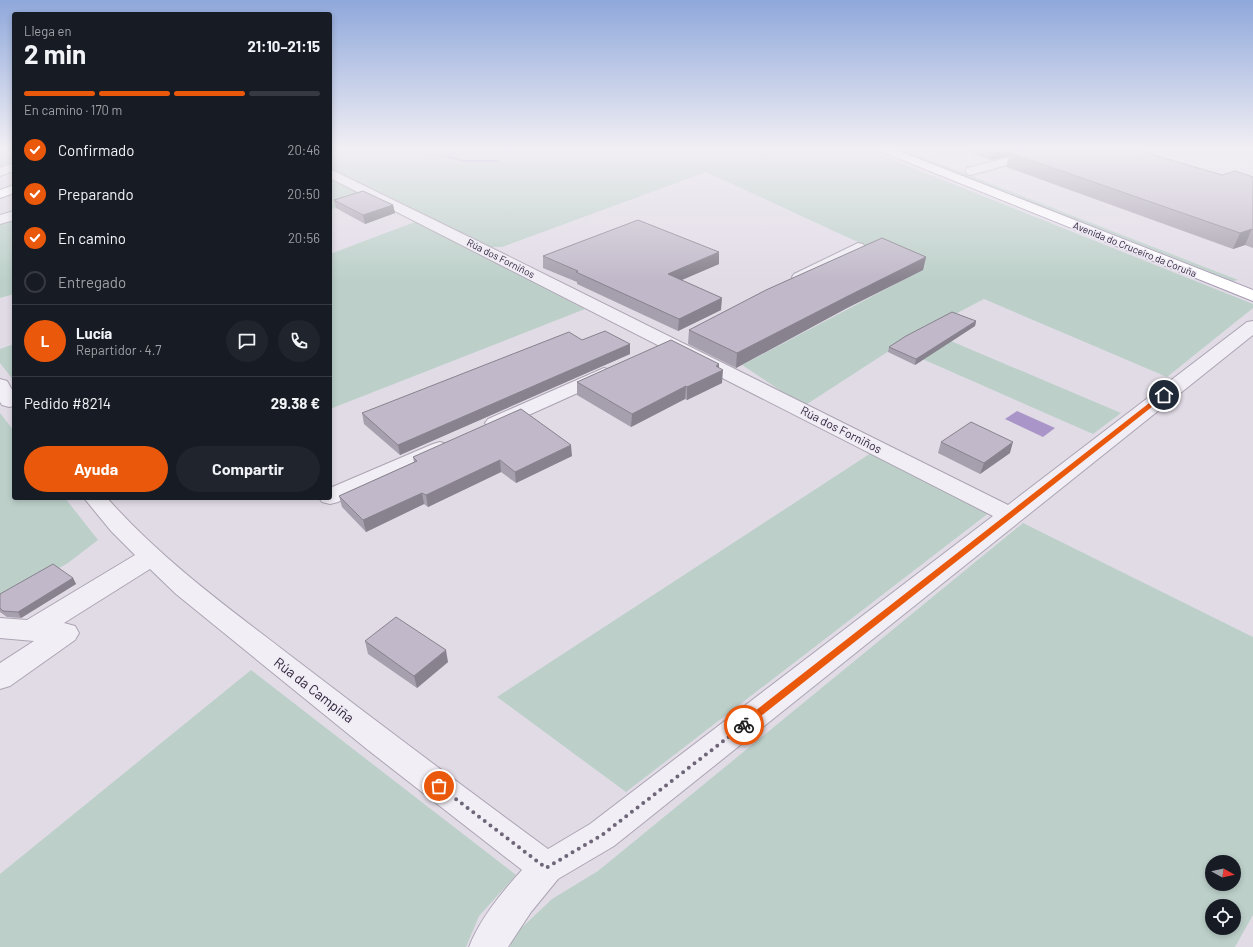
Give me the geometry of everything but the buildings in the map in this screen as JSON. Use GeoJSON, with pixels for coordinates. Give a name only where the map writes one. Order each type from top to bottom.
{"type":"FeatureCollection","features":[{"type":"Feature","properties":{"kind":"main road","name":"Avenida do Cruceiro da Coruña"},"geometry":{"type":"LineString","coordinates":[[995,193],[1253,296]]}},
{"type":"Feature","properties":{"kind":"main road","name":"Avenida do Cruceiro da Coruña"},"geometry":{"type":"LineString","coordinates":[[1029,193],[1075,211]]}},
{"type":"Feature","properties":{"kind":"main road"},"geometry":{"type":"LineString","coordinates":[[0,207],[12,204]]}},
{"type":"Feature","properties":{"kind":"street","name":"Rúa dos Forniños"},"geometry":{"type":"LineString","coordinates":[[372,193],[678,340],[1011,516]]}},
{"type":"Feature","properties":{"kind":"street"},"geometry":{"type":"LineString","coordinates":[[0,220],[12,216]]}},
{"type":"Feature","properties":{"kind":"street"},"geometry":{"type":"LineString","coordinates":[[789,283],[858,246]]}},
{"type":"Feature","properties":{"kind":"street"},"geometry":{"type":"LineString","coordinates":[[487,947],[518,900],[546,868],[602,835],[1011,516],[1194,370],[1253,326]]}},
{"type":"Feature","properties":{"kind":"street"},"geometry":{"type":"LineString","coordinates":[[650,354],[678,340]]}},
{"type":"Feature","properties":{"kind":"street"},"geometry":{"type":"LineString","coordinates":[[475,432],[620,367]]}},
{"type":"Feature","properties":{"kind":"street"},"geometry":{"type":"LineString","coordinates":[[332,497],[454,442]]}},
{"type":"Feature","properties":{"kind":"street","name":"Rúa da Campiña"},"geometry":{"type":"LineString","coordinates":[[97,500],[119,526],[191,593],[379,741],[546,868]]}},
{"type":"Feature","properties":{"kind":"street"},"geometry":{"type":"LineString","coordinates":[[32,630],[151,557]]}},
{"type":"Feature","properties":{"kind":"street"},"geometry":{"type":"LineString","coordinates":[[0,628],[65,633],[0,678]]}},
{"type":"Feature","properties":{"kind":"green space"},"geometry":{"type":"Polygon","coordinates":[[[332,193],[361,193],[369,197],[332,209],[332,193]]]}},
{"type":"Feature","properties":{"kind":"green space"},"geometry":{"type":"Polygon","coordinates":[[[381,193],[648,193],[502,247],[490,247],[381,193]]]}},
{"type":"Feature","properties":{"kind":"green space"},"geometry":{"type":"Polygon","coordinates":[[[752,193],[976,193],[1253,304],[1253,308],[1167,377],[984,299],[925,330],[1121,413],[1093,434],[895,347],[804,406],[742,365],[922,270],[752,193]]]}},
{"type":"Feature","properties":{"kind":"green space"},"geometry":{"type":"Polygon","coordinates":[[[1008,193],[1015,193],[1238,280],[1233,281],[1008,193]]]}},
{"type":"Feature","properties":{"kind":"green space"},"geometry":{"type":"Polygon","coordinates":[[[12,221],[12,295],[0,298],[0,225],[12,221]]]}},
{"type":"Feature","properties":{"kind":"green space"},"geometry":{"type":"Polygon","coordinates":[[[415,222],[585,309],[332,408],[332,253],[415,222]]]}},
{"type":"Feature","properties":{"kind":"green space"},"geometry":{"type":"Polygon","coordinates":[[[12,345],[12,378],[0,363],[0,349],[12,345]]]}},
{"type":"Feature","properties":{"kind":"green space"},"geometry":{"type":"Polygon","coordinates":[[[0,413],[12,428],[12,500],[67,500],[98,540],[68,563],[0,602],[0,413]]]}},
{"type":"Feature","properties":{"kind":"green space"},"geometry":{"type":"Polygon","coordinates":[[[871,453],[990,512],[626,792],[497,697],[871,453]]]}},
{"type":"Feature","properties":{"kind":"green space"},"geometry":{"type":"Polygon","coordinates":[[[1023,523],[1253,637],[1253,915],[1235,947],[510,947],[513,936],[552,899],[598,871],[1023,523]]]}},
{"type":"Feature","properties":{"kind":"green space"},"geometry":{"type":"Polygon","coordinates":[[[251,670],[516,875],[479,916],[466,947],[0,947],[0,874],[251,670]]]}},
{"type":"Feature","properties":{"kind":"shaded area"},"geometry":{"type":"Polygon","coordinates":[[[1017,411],[1055,428],[1043,437],[1005,419],[1017,411]]]}},
{"type":"Feature","properties":{"kind":"way so far"},"geometry":{"type":"LineString","coordinates":[[439,786],[546,868],[602,835],[744,725]]}},
{"type":"Feature","properties":{"kind":"route"},"geometry":{"type":"LineString","coordinates":[[744,725],[1002,524],[1164,395]]}}]}
